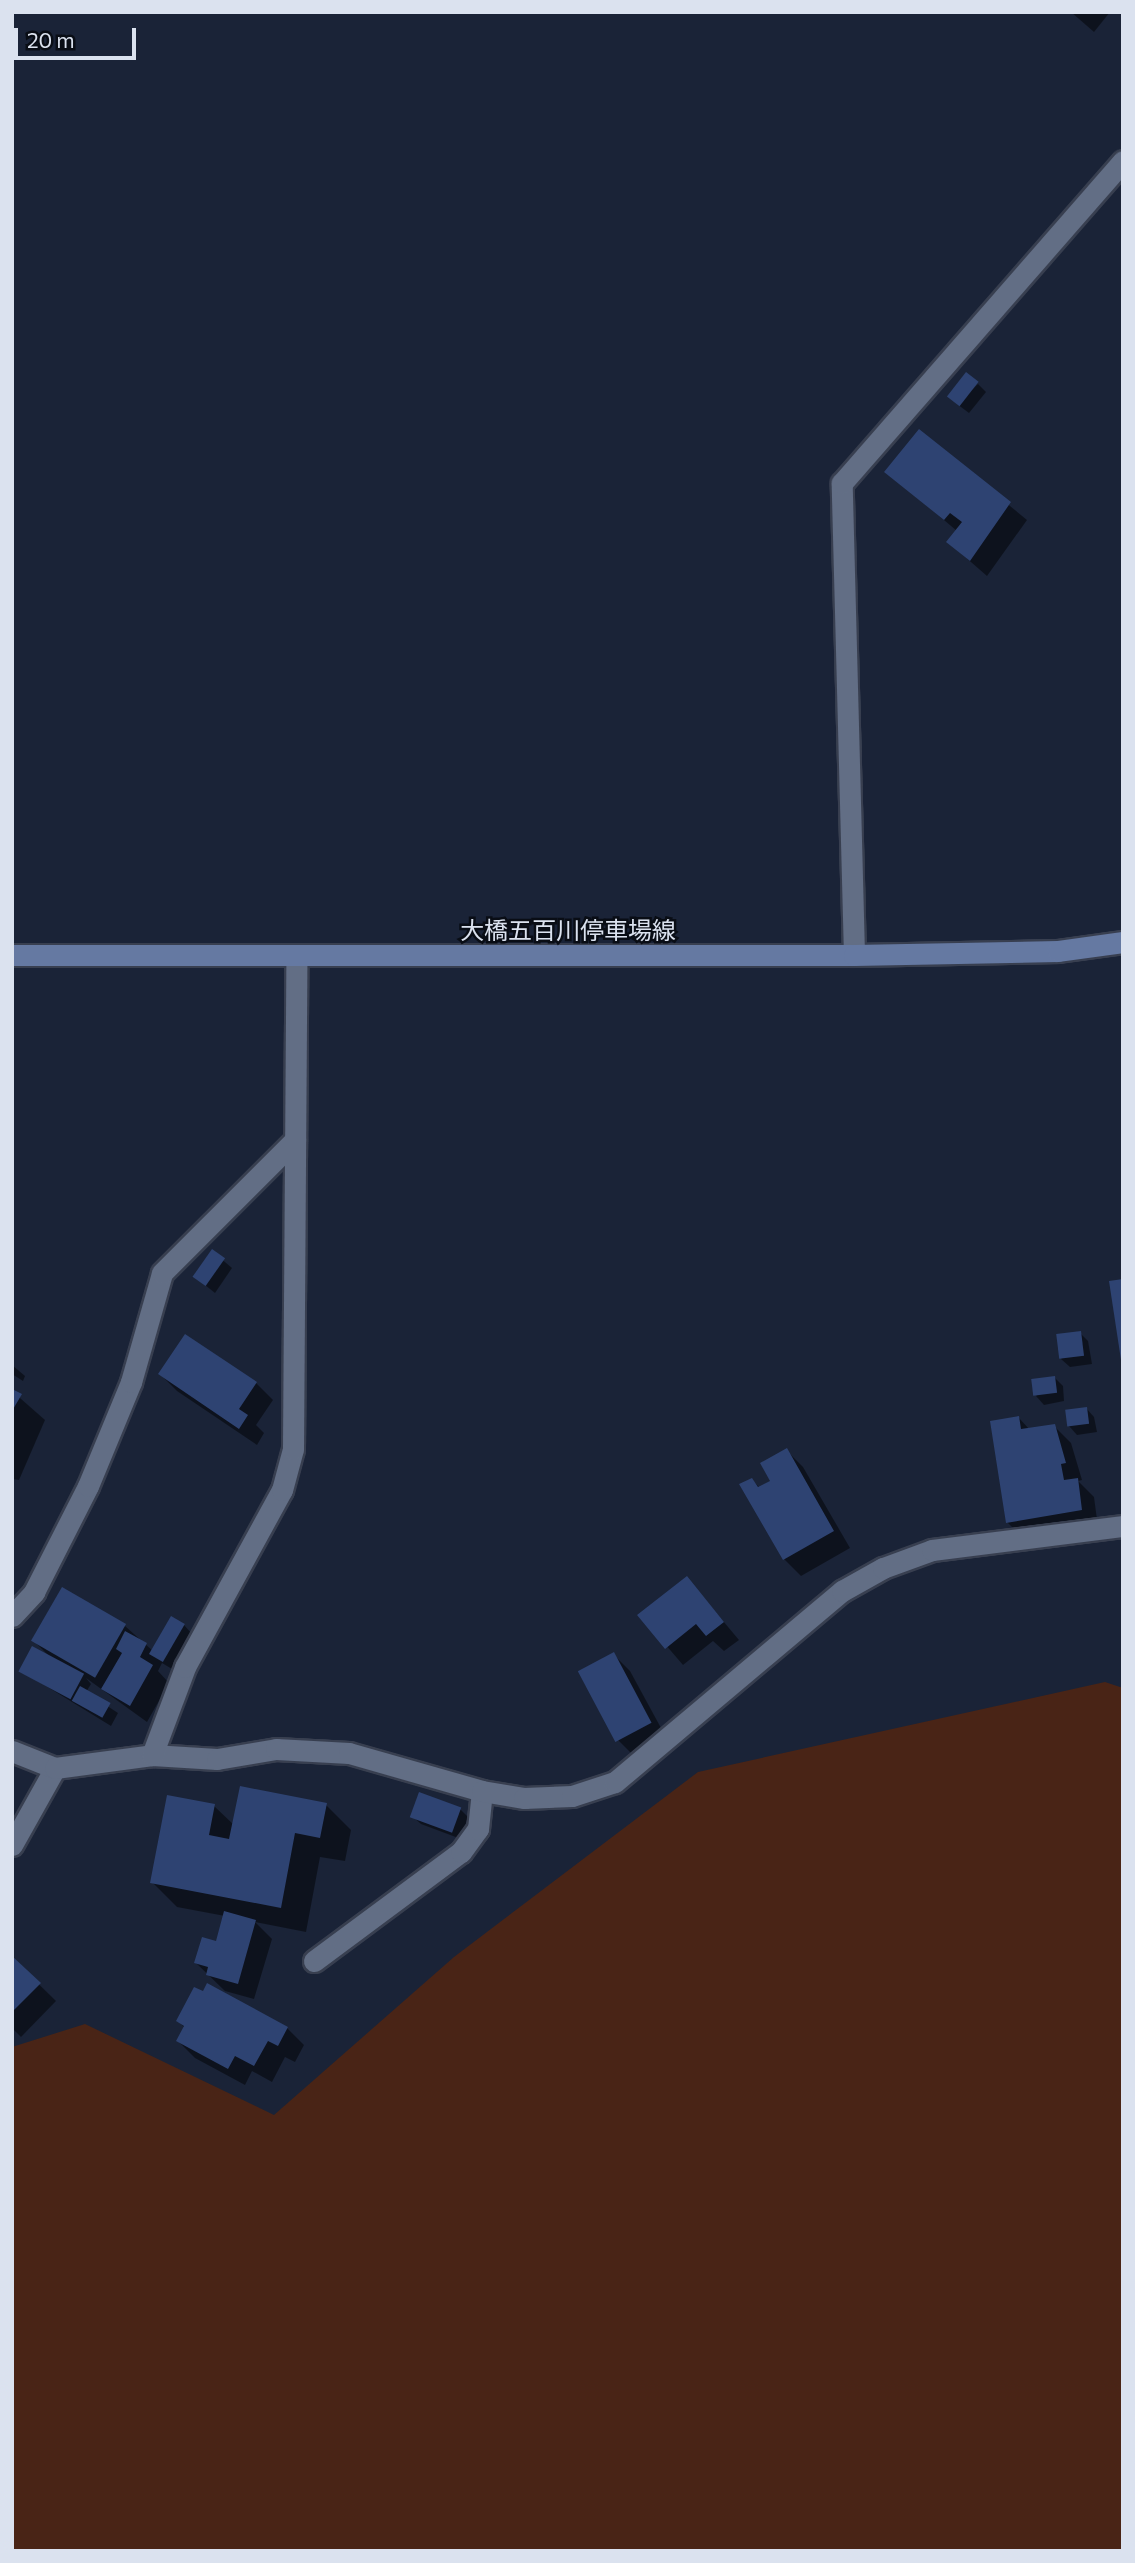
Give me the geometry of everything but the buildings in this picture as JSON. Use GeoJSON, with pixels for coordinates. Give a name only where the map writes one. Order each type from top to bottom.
{"type":"FeatureCollection","features":[{"type":"Feature","properties":{"kind":"main road","name":"大橋五百川停車場線"},"geometry":{"type":"LineString","coordinates":[[12,955],[296,958],[854,955],[1058,951],[1123,942]]}},
{"type":"Feature","properties":{"kind":"street"},"geometry":{"type":"LineString","coordinates":[[854,955],[842,483],[1123,161]]}},
{"type":"Feature","properties":{"kind":"street"},"geometry":{"type":"LineString","coordinates":[[152,1755],[185,1667],[282,1490],[293,1449],[296,958]]}},
{"type":"Feature","properties":{"kind":"street"},"geometry":{"type":"LineString","coordinates":[[12,1616],[34,1592],[88,1486],[131,1381],[162,1273],[295,1140]]}},
{"type":"Feature","properties":{"kind":"street"},"geometry":{"type":"LineString","coordinates":[[12,1751],[55,1768],[152,1755],[217,1759],[276,1749],[349,1754],[482,1791],[556,1797],[615,1782],[842,1591],[883,1568],[932,1550],[1123,1526]]}},
{"type":"Feature","properties":{"kind":"street"},"geometry":{"type":"LineString","coordinates":[[12,1845],[55,1768]]}},
{"type":"Feature","properties":{"kind":"street"},"geometry":{"type":"LineString","coordinates":[[314,1961],[461,1852],[478,1829],[482,1791]]}},
{"type":"Feature","properties":{"kind":"shaded area"},"geometry":{"type":"Polygon","coordinates":[[[1105,1682],[1123,1688],[1123,2551],[12,2551],[12,2047],[85,2024],[274,2115],[454,1957],[698,1772],[1105,1682]]]}}]}
